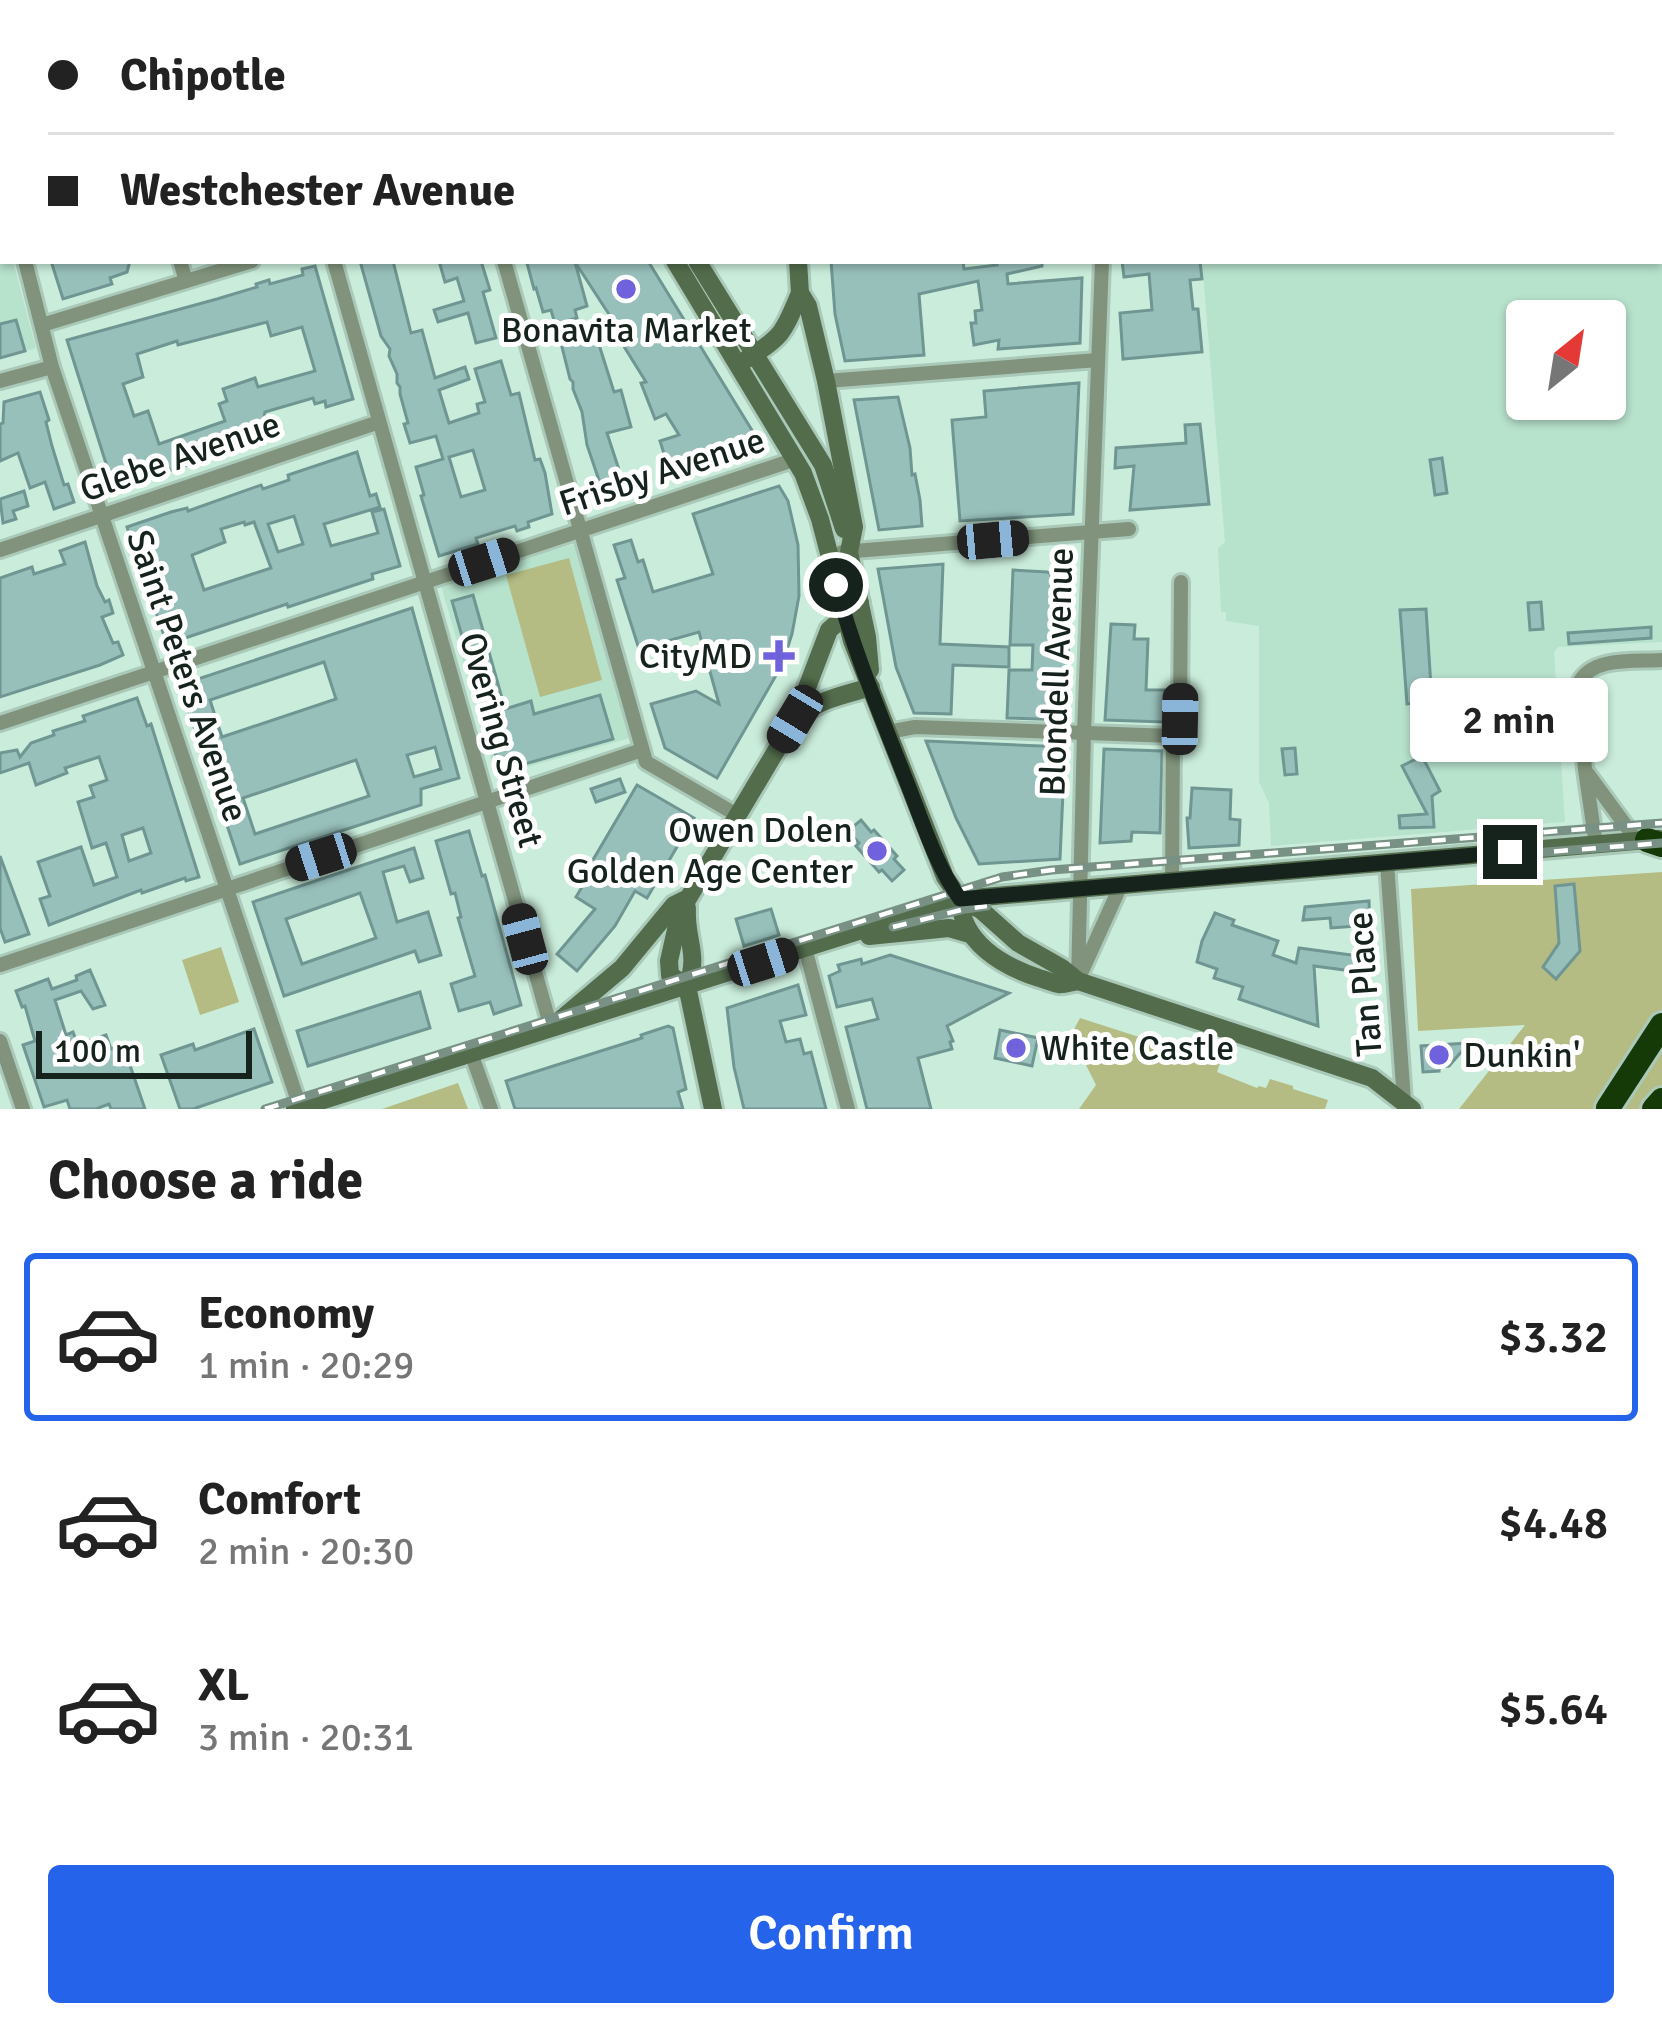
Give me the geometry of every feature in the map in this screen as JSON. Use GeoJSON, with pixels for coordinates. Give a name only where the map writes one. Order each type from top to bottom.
{"type":"FeatureCollection","features":[{"type":"Feature","properties":{"kind":"highway"},"geometry":{"type":"LineString","coordinates":[[1608,1109],[1662,1025]]}},
{"type":"Feature","properties":{"kind":"highway"},"geometry":{"type":"LineString","coordinates":[[1608,1109],[1662,1048]]}},
{"type":"Feature","properties":{"kind":"highway"},"geometry":{"type":"LineString","coordinates":[[1654,1109],[1662,1100]]}},
{"type":"Feature","properties":{"kind":"main road"},"geometry":{"type":"LineString","coordinates":[[678,264],[823,465],[849,544],[852,609]]}},
{"type":"Feature","properties":{"kind":"main road"},"geometry":{"type":"LineString","coordinates":[[700,264],[815,500],[887,732],[945,878],[960,899],[1078,981],[1372,1078],[1408,1105]]}},
{"type":"Feature","properties":{"kind":"main road"},"geometry":{"type":"LineString","coordinates":[[747,359],[787,327],[800,293],[798,264]]}},
{"type":"Feature","properties":{"kind":"main road"},"geometry":{"type":"LineString","coordinates":[[800,293],[808,306],[826,381],[854,526],[849,544]]}},
{"type":"Feature","properties":{"kind":"main road"},"geometry":{"type":"LineString","coordinates":[[687,986],[670,975],[680,912],[795,719],[829,630],[852,609]]}},
{"type":"Feature","properties":{"kind":"main road"},"geometry":{"type":"LineString","coordinates":[[795,719],[814,704],[871,687]]}},
{"type":"Feature","properties":{"kind":"main road"},"geometry":{"type":"LineString","coordinates":[[297,1108],[960,899],[1652,842]]}},
{"type":"Feature","properties":{"kind":"main road"},"geometry":{"type":"LineString","coordinates":[[550,1028],[622,968],[674,905],[688,897]]}},
{"type":"Feature","properties":{"kind":"main road"},"geometry":{"type":"LineString","coordinates":[[688,897],[686,919],[694,967],[687,986],[712,1109]]}},
{"type":"Feature","properties":{"kind":"main road"},"geometry":{"type":"LineString","coordinates":[[960,899],[960,914],[970,934],[993,956],[1015,970],[1057,984],[1078,981]]}},
{"type":"Feature","properties":{"kind":"main road"},"geometry":{"type":"LineString","coordinates":[[834,939],[949,928],[970,934]]}},
{"type":"Feature","properties":{"kind":"main road"},"geometry":{"type":"LineString","coordinates":[[692,954],[734,970]]}},
{"type":"Feature","properties":{"kind":"street","name":"Saint Peters Avenue"},"geometry":{"type":"LineString","coordinates":[[26,264],[52,367],[297,1108]]}},
{"type":"Feature","properties":{"kind":"street"},"geometry":{"type":"LineString","coordinates":[[181,264],[186,281]]}},
{"type":"Feature","properties":{"kind":"street"},"geometry":{"type":"LineString","coordinates":[[42,325],[242,264]]}},
{"type":"Feature","properties":{"kind":"street","name":"Overing Street"},"geometry":{"type":"LineString","coordinates":[[335,264],[550,1028]]}},
{"type":"Feature","properties":{"kind":"street"},"geometry":{"type":"LineString","coordinates":[[505,264],[646,762],[737,815]]}},
{"type":"Feature","properties":{"kind":"street","name":"Blondell Avenue"},"geometry":{"type":"LineString","coordinates":[[1078,981],[1102,264]]}},
{"type":"Feature","properties":{"kind":"street"},"geometry":{"type":"LineString","coordinates":[[826,381],[1098,360]]}},
{"type":"Feature","properties":{"kind":"street"},"geometry":{"type":"LineString","coordinates":[[0,381],[52,367]]}},
{"type":"Feature","properties":{"kind":"street","name":"Glebe Avenue"},"geometry":{"type":"LineString","coordinates":[[0,550],[379,422]]}},
{"type":"Feature","properties":{"kind":"street","name":"Frisby Avenue"},"geometry":{"type":"LineString","coordinates":[[0,723],[796,459]]}},
{"type":"Feature","properties":{"kind":"street"},"geometry":{"type":"LineString","coordinates":[[828,551],[849,544],[1130,529]]}},
{"type":"Feature","properties":{"kind":"street"},"geometry":{"type":"LineString","coordinates":[[1172,881],[1173,736],[1180,719],[1180,582]]}},
{"type":"Feature","properties":{"kind":"street"},"geometry":{"type":"LineString","coordinates":[[1596,844],[1579,682],[1598,665],[1662,660]]}},
{"type":"Feature","properties":{"kind":"street"},"geometry":{"type":"LineString","coordinates":[[887,732],[915,727],[1173,736]]}},
{"type":"Feature","properties":{"kind":"street"},"geometry":{"type":"LineString","coordinates":[[0,965],[642,750]]}},
{"type":"Feature","properties":{"kind":"street"},"geometry":{"type":"LineString","coordinates":[[1585,770],[1652,842]]}},
{"type":"Feature","properties":{"kind":"street","name":"Tan Place"},"geometry":{"type":"LineString","coordinates":[[1387,862],[1408,1105]]}},
{"type":"Feature","properties":{"kind":"street"},"geometry":{"type":"LineString","coordinates":[[1078,981],[1121,886]]}},
{"type":"Feature","properties":{"kind":"street"},"geometry":{"type":"LineString","coordinates":[[805,948],[848,1109]]}},
{"type":"Feature","properties":{"kind":"street"},"geometry":{"type":"LineString","coordinates":[[0,1041],[22,1109]]}},
{"type":"Feature","properties":{"kind":"street"},"geometry":{"type":"LineString","coordinates":[[470,1053],[491,1109]]}},
{"type":"Feature","properties":{"kind":"shaded area"},"geometry":{"type":"Polygon","coordinates":[[[0,264],[14,264],[36,348],[0,359],[0,264]]]}},
{"type":"Feature","properties":{"kind":"shaded area"},"geometry":{"type":"Polygon","coordinates":[[[1202,264],[1662,264],[1662,642],[1558,647],[1554,652],[1565,822],[1271,846],[1269,803],[1259,782],[1259,626],[1226,621],[1226,612],[1221,612],[1218,548],[1225,542],[1202,264]]]}},
{"type":"Feature","properties":{"kind":"shaded area"},"geometry":{"type":"Polygon","coordinates":[[[574,544],[630,738],[496,776],[440,582],[574,544]]]}},
{"type":"Feature","properties":{"kind":"shaded area"},"geometry":{"type":"Polygon","coordinates":[[[569,558],[602,680],[540,697],[506,575],[569,558]]]}},
{"type":"Feature","properties":{"kind":"shaded area"},"geometry":{"type":"Polygon","coordinates":[[[1662,872],[1662,1109],[1459,1109],[1525,1025],[1418,1031],[1411,889],[1662,872]]]}},
{"type":"Feature","properties":{"kind":"shaded area"},"geometry":{"type":"Polygon","coordinates":[[[221,947],[239,1002],[200,1015],[182,960],[221,947]]]}},
{"type":"Feature","properties":{"kind":"shaded area"},"geometry":{"type":"Polygon","coordinates":[[[1080,1018],[1220,1063],[1217,1072],[1257,1088],[1266,1088],[1270,1079],[1293,1086],[1328,1100],[1325,1109],[1079,1109],[1096,1085],[1071,1035],[1080,1018]]]}},
{"type":"Feature","properties":{"kind":"shaded area"},"geometry":{"type":"Polygon","coordinates":[[[458,1083],[468,1109],[382,1109],[458,1083]]]}},
{"type":"Feature","properties":{"kind":"building"},"geometry":{"type":"Polygon","coordinates":[[[52,264],[129,264],[127,272],[110,278],[112,284],[63,299],[52,264]]]}},
{"type":"Feature","properties":{"kind":"building"},"geometry":{"type":"Polygon","coordinates":[[[361,264],[394,264],[411,333],[422,330],[435,378],[465,367],[469,379],[439,390],[449,423],[479,413],[477,404],[485,402],[475,369],[501,361],[511,395],[519,393],[535,460],[540,459],[545,473],[552,514],[528,522],[529,527],[517,531],[515,526],[476,538],[478,544],[439,556],[416,467],[443,459],[436,436],[410,443],[390,349],[381,336],[361,264]],[[473,450],[449,457],[461,497],[485,490],[473,450]]]}},
{"type":"Feature","properties":{"kind":"building"},"geometry":{"type":"Polygon","coordinates":[[[440,264],[482,264],[490,290],[483,292],[496,338],[476,343],[468,313],[438,322],[434,310],[464,301],[457,278],[445,282],[440,264]]]}},
{"type":"Feature","properties":{"kind":"building"},"geometry":{"type":"Polygon","coordinates":[[[527,264],[576,264],[587,306],[575,310],[577,318],[555,324],[551,310],[543,312],[527,264]]]}},
{"type":"Feature","properties":{"kind":"building"},"geometry":{"type":"Polygon","coordinates":[[[576,264],[650,264],[761,445],[759,451],[672,479],[660,441],[679,435],[666,414],[655,419],[641,383],[646,382],[620,340],[625,339],[576,264]]]}},
{"type":"Feature","properties":{"kind":"building"},"geometry":{"type":"Polygon","coordinates":[[[831,264],[963,264],[964,269],[1042,264],[1007,274],[1008,284],[1082,278],[1080,343],[998,349],[999,340],[974,345],[971,323],[976,323],[975,311],[982,310],[978,281],[919,294],[924,355],[845,361],[831,264]]]}},
{"type":"Feature","properties":{"kind":"building"},"geometry":{"type":"Polygon","coordinates":[[[1122,264],[1200,264],[1202,279],[1190,280],[1202,352],[1123,359],[1120,313],[1152,310],[1149,274],[1124,277],[1122,264]]]}},
{"type":"Feature","properties":{"kind":"building"},"geometry":{"type":"Polygon","coordinates":[[[315,266],[353,399],[326,407],[325,401],[315,404],[313,398],[265,412],[261,430],[244,439],[246,446],[115,492],[67,340],[269,280],[270,284],[303,275],[302,269],[315,266]],[[267,322],[137,354],[143,377],[123,384],[134,416],[148,411],[159,444],[225,421],[219,404],[227,401],[223,389],[255,378],[258,387],[315,371],[302,327],[271,336],[267,322]]]}},
{"type":"Feature","properties":{"kind":"building"},"geometry":{"type":"Polygon","coordinates":[[[16,320],[25,351],[0,358],[0,324],[16,320]]]}},
{"type":"Feature","properties":{"kind":"building"},"geometry":{"type":"Polygon","coordinates":[[[595,332],[614,392],[621,390],[631,427],[607,433],[627,494],[606,501],[561,343],[595,332]]]}},
{"type":"Feature","properties":{"kind":"building"},"geometry":{"type":"Polygon","coordinates":[[[1079,383],[1073,514],[960,521],[952,420],[986,417],[984,391],[1079,383]]]}},
{"type":"Feature","properties":{"kind":"building"},"geometry":{"type":"Polygon","coordinates":[[[40,392],[64,485],[68,484],[74,502],[54,509],[45,482],[30,488],[18,453],[0,461],[4,402],[40,392]]]}},
{"type":"Feature","properties":{"kind":"building"},"geometry":{"type":"Polygon","coordinates":[[[898,397],[922,526],[879,530],[854,400],[898,397]]]}},
{"type":"Feature","properties":{"kind":"building"},"geometry":{"type":"Polygon","coordinates":[[[1200,424],[1209,504],[1130,510],[1134,466],[1115,468],[1116,448],[1186,443],[1185,425],[1200,424]]]}},
{"type":"Feature","properties":{"kind":"building"},"geometry":{"type":"Polygon","coordinates":[[[357,452],[370,496],[376,494],[380,507],[324,524],[331,546],[378,533],[372,512],[384,509],[400,566],[372,574],[373,579],[167,644],[142,572],[147,570],[137,539],[131,540],[127,527],[261,485],[263,489],[289,480],[288,475],[357,452]],[[294,516],[268,524],[278,552],[303,544],[294,516]],[[254,522],[221,529],[225,542],[192,555],[204,590],[271,568],[254,522]]]}},
{"type":"Feature","properties":{"kind":"building"},"geometry":{"type":"Polygon","coordinates":[[[1442,458],[1447,493],[1435,495],[1430,460],[1442,458]]]}},
{"type":"Feature","properties":{"kind":"building"},"geometry":{"type":"Polygon","coordinates":[[[779,486],[788,501],[798,545],[799,596],[792,634],[782,665],[717,778],[665,748],[651,704],[696,691],[719,704],[699,632],[639,649],[617,580],[625,578],[614,545],[631,540],[653,592],[713,574],[693,514],[779,486]]]}},
{"type":"Feature","properties":{"kind":"building"},"geometry":{"type":"Polygon","coordinates":[[[24,491],[28,506],[13,511],[16,519],[3,523],[0,499],[24,491]]]}},
{"type":"Feature","properties":{"kind":"building"},"geometry":{"type":"Polygon","coordinates":[[[85,542],[97,586],[113,613],[102,617],[123,655],[0,697],[0,578],[32,567],[34,574],[65,564],[60,551],[85,542]]]}},
{"type":"Feature","properties":{"kind":"building"},"geometry":{"type":"Polygon","coordinates":[[[943,564],[940,644],[1009,647],[1009,667],[953,665],[951,714],[914,713],[896,667],[878,569],[943,564]]]}},
{"type":"Feature","properties":{"kind":"building"},"geometry":{"type":"Polygon","coordinates":[[[1013,570],[1051,574],[1051,598],[1070,599],[1066,720],[1007,718],[1009,670],[1032,670],[1033,645],[1010,645],[1013,570]]]}},
{"type":"Feature","properties":{"kind":"building"},"geometry":{"type":"Polygon","coordinates":[[[473,595],[505,709],[531,701],[534,714],[600,695],[613,739],[500,771],[452,601],[473,595]]]}},
{"type":"Feature","properties":{"kind":"building"},"geometry":{"type":"Polygon","coordinates":[[[1541,602],[1543,629],[1530,630],[1528,603],[1541,602]]]}},
{"type":"Feature","properties":{"kind":"building"},"geometry":{"type":"Polygon","coordinates":[[[412,608],[459,778],[421,789],[421,805],[240,864],[180,685],[412,608]],[[324,662],[210,700],[222,737],[336,699],[324,662]],[[435,747],[407,755],[414,777],[441,769],[435,747]],[[356,760],[243,798],[255,834],[369,796],[356,760]]]}},
{"type":"Feature","properties":{"kind":"building"},"geometry":{"type":"Polygon","coordinates":[[[1426,609],[1432,702],[1407,704],[1400,610],[1426,609]]]}},
{"type":"Feature","properties":{"kind":"building"},"geometry":{"type":"Polygon","coordinates":[[[1111,624],[1135,625],[1134,639],[1148,639],[1146,690],[1165,690],[1164,722],[1105,720],[1111,624]]]}},
{"type":"Feature","properties":{"kind":"building"},"geometry":{"type":"Polygon","coordinates":[[[1651,627],[1651,638],[1569,644],[1568,633],[1651,627]]]}},
{"type":"Feature","properties":{"kind":"building"},"geometry":{"type":"Polygon","coordinates":[[[137,698],[147,726],[151,724],[199,877],[141,890],[49,925],[40,899],[50,896],[38,862],[81,847],[94,885],[117,877],[106,843],[92,848],[78,802],[94,797],[90,786],[107,780],[99,757],[65,768],[67,773],[36,785],[29,763],[0,773],[0,753],[17,750],[20,757],[31,743],[85,721],[83,716],[137,698]],[[143,828],[122,835],[129,861],[151,853],[143,828]]]}},
{"type":"Feature","properties":{"kind":"building"},"geometry":{"type":"Polygon","coordinates":[[[926,741],[1065,747],[1060,859],[979,864],[926,741]]]}},
{"type":"Feature","properties":{"kind":"building"},"geometry":{"type":"Polygon","coordinates":[[[1295,748],[1297,774],[1285,775],[1282,749],[1295,748]]]}},
{"type":"Feature","properties":{"kind":"building"},"geometry":{"type":"Polygon","coordinates":[[[1104,749],[1162,751],[1160,833],[1132,832],[1131,841],[1100,843],[1104,749]]]}},
{"type":"Feature","properties":{"kind":"building"},"geometry":{"type":"Polygon","coordinates":[[[1422,756],[1440,791],[1432,796],[1434,827],[1400,828],[1399,816],[1427,814],[1402,766],[1422,756]]]}},
{"type":"Feature","properties":{"kind":"building"},"geometry":{"type":"Polygon","coordinates":[[[620,779],[625,792],[596,802],[591,789],[620,779]]]}},
{"type":"Feature","properties":{"kind":"building"},"geometry":{"type":"Polygon","coordinates":[[[637,785],[694,818],[647,898],[635,891],[615,926],[577,971],[557,954],[595,909],[576,897],[637,785]]]}},
{"type":"Feature","properties":{"kind":"building"},"geometry":{"type":"Polygon","coordinates":[[[1192,788],[1231,790],[1230,819],[1240,820],[1239,845],[1189,848],[1192,788]]]}},
{"type":"Feature","properties":{"kind":"building","name":"Owen Dolen Golden Age Center"},"geometry":{"type":"Polygon","coordinates":[[[861,820],[897,856],[894,859],[904,870],[892,881],[856,846],[859,843],[848,831],[861,820]]]}},
{"type":"Feature","properties":{"kind":"building"},"geometry":{"type":"Polygon","coordinates":[[[469,831],[521,1005],[494,1014],[490,1002],[459,1011],[451,984],[475,976],[455,893],[451,894],[436,841],[469,831]]]}},
{"type":"Feature","properties":{"kind":"building"},"geometry":{"type":"Polygon","coordinates":[[[414,848],[423,878],[410,882],[404,866],[383,872],[397,922],[428,912],[441,955],[419,962],[415,951],[284,996],[253,902],[414,848]],[[360,893],[286,919],[302,964],[376,938],[360,893]]]}},
{"type":"Feature","properties":{"kind":"building"},"geometry":{"type":"Polygon","coordinates":[[[0,856],[29,934],[5,942],[0,928],[0,856]]]}},
{"type":"Feature","properties":{"kind":"building"},"geometry":{"type":"Polygon","coordinates":[[[1574,884],[1580,951],[1556,979],[1543,967],[1559,943],[1555,886],[1574,884]]]}},
{"type":"Feature","properties":{"kind":"building"},"geometry":{"type":"Polygon","coordinates":[[[1369,901],[1370,925],[1331,928],[1330,918],[1303,920],[1305,907],[1369,901]]]}},
{"type":"Feature","properties":{"kind":"building"},"geometry":{"type":"Polygon","coordinates":[[[771,909],[779,935],[744,946],[736,919],[771,909]]]}},
{"type":"Feature","properties":{"kind":"building"},"geometry":{"type":"Polygon","coordinates":[[[1215,913],[1234,920],[1232,925],[1278,941],[1273,955],[1296,963],[1299,948],[1374,958],[1375,974],[1314,966],[1318,1026],[1239,999],[1243,987],[1214,978],[1217,969],[1197,962],[1215,913]]]}},
{"type":"Feature","properties":{"kind":"building"},"geometry":{"type":"Polygon","coordinates":[[[890,955],[1009,993],[947,1026],[952,1049],[918,1058],[931,1109],[867,1109],[846,1027],[878,1019],[872,999],[837,1007],[829,976],[840,971],[838,965],[890,955]]]}},
{"type":"Feature","properties":{"kind":"building"},"geometry":{"type":"Polygon","coordinates":[[[90,970],[105,1005],[93,1009],[81,991],[55,1000],[66,1035],[73,1032],[78,1045],[106,1035],[111,1049],[123,1045],[145,1109],[111,1109],[109,1104],[70,1109],[67,1100],[44,1107],[23,1045],[35,1041],[16,991],[48,979],[52,989],[90,970]]]}},
{"type":"Feature","properties":{"kind":"building"},"geometry":{"type":"Polygon","coordinates":[[[798,985],[806,1015],[780,1021],[786,1042],[800,1039],[804,1054],[811,1052],[826,1109],[744,1109],[727,1008],[798,985]]]}},
{"type":"Feature","properties":{"kind":"building"},"geometry":{"type":"Polygon","coordinates":[[[420,992],[430,1028],[308,1066],[297,1031],[420,992]]]}},
{"type":"Feature","properties":{"kind":"building"},"geometry":{"type":"Polygon","coordinates":[[[673,1028],[686,1089],[678,1092],[683,1109],[515,1109],[506,1081],[673,1028]]]}},
{"type":"Feature","properties":{"kind":"building"},"geometry":{"type":"Polygon","coordinates":[[[254,1029],[272,1082],[193,1109],[180,1109],[161,1055],[193,1044],[195,1050],[254,1029]]]}},
{"type":"Feature","properties":{"kind":"building","name":"White Castle"},"geometry":{"type":"Polygon","coordinates":[[[1000,1030],[1038,1038],[1032,1066],[995,1058],[1000,1030]]]}},
{"type":"Feature","properties":{"kind":"building","name":"Dunkin'"},"geometry":{"type":"Polygon","coordinates":[[[1469,1043],[1449,1066],[1423,1072],[1421,1046],[1469,1043]]]}},
{"type":"Feature","properties":{"kind":"railway"},"geometry":{"type":"LineString","coordinates":[[265,1109],[1002,877],[1662,823]]}},
{"type":"Feature","properties":{"kind":"railway"},"geometry":{"type":"LineString","coordinates":[[968,900],[1662,843]]}},
{"type":"Feature","properties":{"kind":"railway"},"geometry":{"type":"LineString","coordinates":[[893,927],[987,906]]}},
{"type":"Feature","properties":{"kind":"place","name":"Bonavita Market"},"geometry":{"type":"Point","coordinates":[626,289]}},
{"type":"Feature","properties":{"kind":"place","name":"CityMD"},"geometry":{"type":"Point","coordinates":[779,656]}},
{"type":"Feature","properties":{"kind":"place","name":"Owen Dolen Golden Age Center"},"geometry":{"type":"Point","coordinates":[877,851]}},
{"type":"Feature","properties":{"kind":"place","name":"White Castle"},"geometry":{"type":"Point","coordinates":[1016,1048]}},
{"type":"Feature","properties":{"kind":"place","name":"Dunkin'"},"geometry":{"type":"Point","coordinates":[1439,1055]}},
{"type":"Feature","properties":{"kind":"route"},"geometry":{"type":"LineString","coordinates":[[836,585],[852,641],[917,808],[945,878],[960,899],[1510,852]]}}]}
